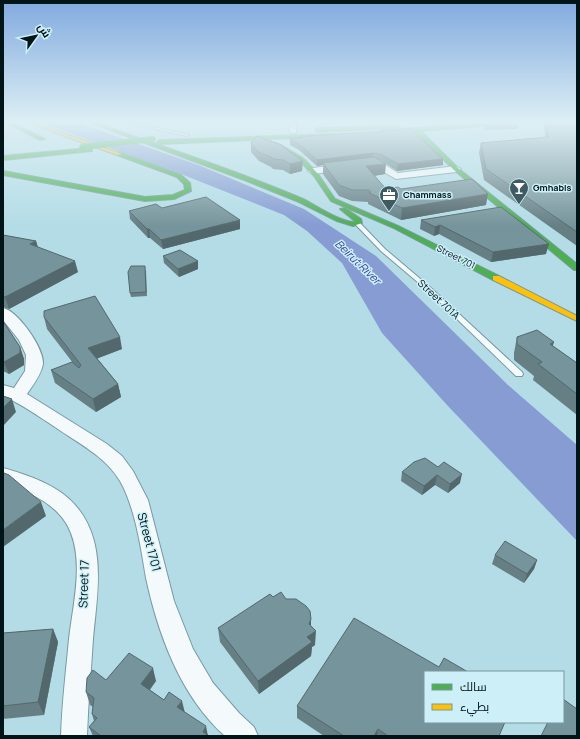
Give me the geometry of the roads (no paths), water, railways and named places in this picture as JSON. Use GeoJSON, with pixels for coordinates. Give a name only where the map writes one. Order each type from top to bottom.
{"type":"FeatureCollection","features":[{"type":"Feature","properties":{"kind":"street"},"geometry":{"type":"LineString","coordinates":[[5,173],[145,199],[174,197],[188,191],[188,182],[181,177],[129,157]]}},
{"type":"Feature","properties":{"kind":"street"},"geometry":{"type":"LineString","coordinates":[[190,157],[313,206],[349,224],[358,224],[360,221],[343,209],[327,194],[313,171],[298,157]]}},
{"type":"Feature","properties":{"kind":"street"},"geometry":{"type":"LineString","coordinates":[[444,157],[500,210],[577,268]]}},
{"type":"Feature","properties":{"kind":"street"},"geometry":{"type":"LineString","coordinates":[[313,171],[373,163],[378,164],[391,174],[399,176],[456,169]]}},
{"type":"Feature","properties":{"kind":"street","name":"Street 701"},"geometry":{"type":"LineString","coordinates":[[333,200],[396,227],[577,319]]}},
{"type":"Feature","properties":{"kind":"street"},"geometry":{"type":"LineString","coordinates":[[396,227],[409,225]]}},
{"type":"Feature","properties":{"kind":"street"},"geometry":{"type":"LineString","coordinates":[[3,312],[31,346],[34,355],[33,371],[10,392]]}},
{"type":"Feature","properties":{"kind":"street","name":"Street 1701"},"geometry":{"type":"LineString","coordinates":[[10,392],[89,441],[121,468],[136,494],[153,555],[163,600],[175,639],[192,672],[209,699],[231,725],[245,736]]}},
{"type":"Feature","properties":{"kind":"street","name":"Street 17"},"geometry":{"type":"LineString","coordinates":[[3,475],[35,487],[51,496],[74,518],[83,536],[87,567],[74,736]]}},
{"type":"Feature","properties":{"kind":"lane","name":"Street 701A"},"geometry":{"type":"LineString","coordinates":[[358,224],[383,250],[429,289],[519,374]]}},
{"type":"Feature","properties":{"kind":"water","name":"Beirut River"},"geometry":{"type":"Polygon","coordinates":[[[136,157],[177,157],[201,166],[304,209],[376,256],[508,385],[577,445],[577,541],[447,405],[382,333],[342,263],[307,231],[284,215],[136,157]]]}},
{"type":"Feature","properties":{"kind":"place","name":"Gmhabis"},"geometry":{"type":"Point","coordinates":[519,205]}},
{"type":"Feature","properties":{"kind":"place","name":"Chammass"},"geometry":{"type":"Point","coordinates":[389,212]}}]}
